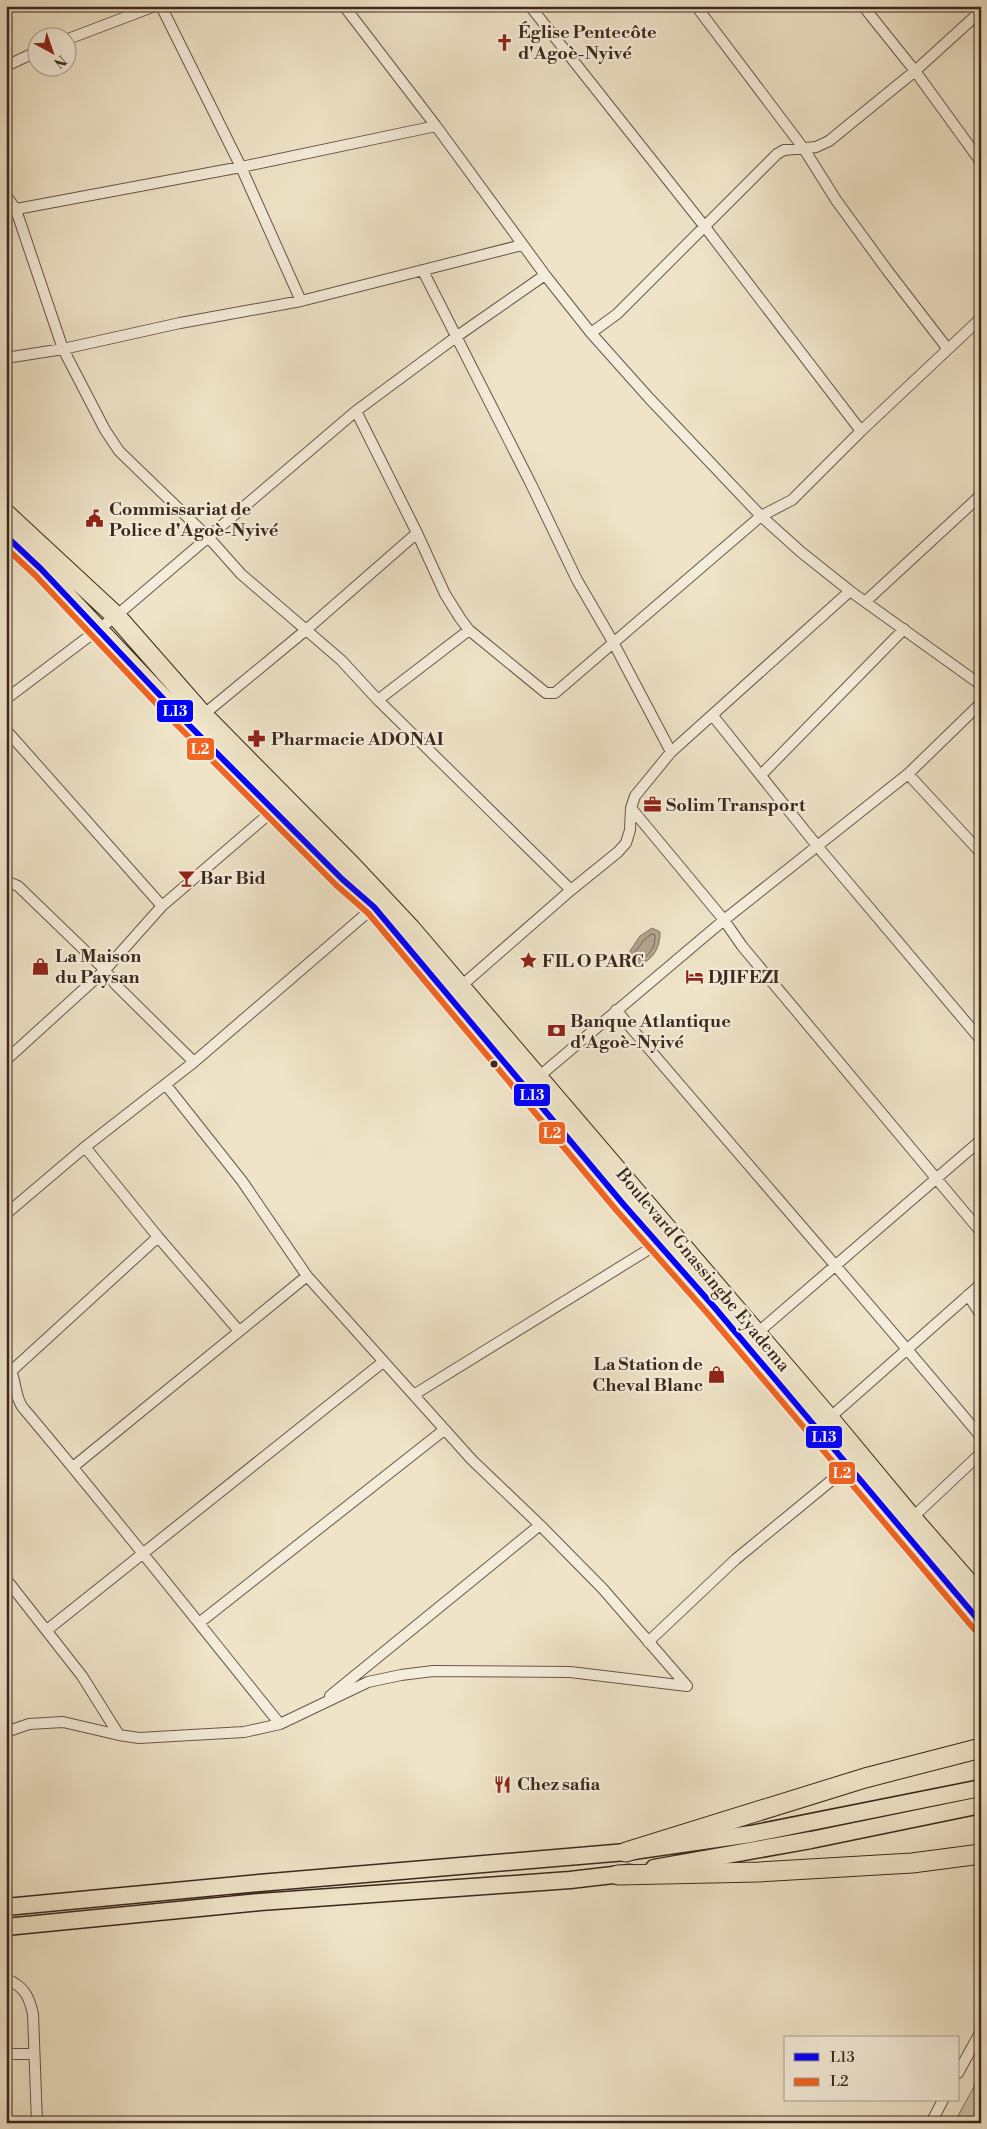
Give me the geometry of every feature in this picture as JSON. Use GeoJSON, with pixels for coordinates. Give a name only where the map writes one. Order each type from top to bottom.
{"type":"FeatureCollection","features":[{"type":"Feature","properties":{"kind":"highway","name":"Boulevard Gnassingbe Eyadema"},"geometry":{"type":"LineString","coordinates":[[6,514],[116,616],[280,804],[342,879],[374,906],[756,1334],[822,1424],[849,1466],[894,1523],[981,1623]]}},
{"type":"Feature","properties":{"kind":"highway","name":"Boulevard Gnassingbe Eyadema"},"geometry":{"type":"LineString","coordinates":[[6,536],[99,629],[172,708],[280,804],[411,929],[460,987],[532,1083],[659,1243],[822,1424],[912,1518],[981,1597]]}},
{"type":"Feature","properties":{"kind":"highway"},"geometry":{"type":"LineString","coordinates":[[626,1852],[873,1776],[981,1748]]}},
{"type":"Feature","properties":{"kind":"highway"},"geometry":{"type":"LineString","coordinates":[[618,1875],[769,1871],[912,1862],[981,1854]]}},
{"type":"Feature","properties":{"kind":"main road"},"geometry":{"type":"LineString","coordinates":[[6,1907],[259,1882],[626,1852],[751,1834],[981,1788]]}},
{"type":"Feature","properties":{"kind":"main road"},"geometry":{"type":"LineString","coordinates":[[6,1927],[260,1902],[560,1881],[618,1875],[810,1840],[981,1805]]}},
{"type":"Feature","properties":{"kind":"street"},"geometry":{"type":"LineString","coordinates":[[78,35],[156,6]]}},
{"type":"Feature","properties":{"kind":"street"},"geometry":{"type":"LineString","coordinates":[[161,6],[241,167],[301,301]]}},
{"type":"Feature","properties":{"kind":"street"},"geometry":{"type":"LineString","coordinates":[[344,6],[436,126],[545,275],[592,333],[649,398],[761,516],[801,552],[981,685]]}},
{"type":"Feature","properties":{"kind":"street"},"geometry":{"type":"LineString","coordinates":[[530,6],[705,227],[861,430]]}},
{"type":"Feature","properties":{"kind":"street"},"geometry":{"type":"LineString","coordinates":[[696,6],[804,149],[836,200],[947,348]]}},
{"type":"Feature","properties":{"kind":"street"},"geometry":{"type":"LineString","coordinates":[[863,6],[915,71],[981,162]]}},
{"type":"Feature","properties":{"kind":"street"},"geometry":{"type":"LineString","coordinates":[[592,333],[617,314],[777,154],[784,150],[816,147],[830,141],[979,15]]}},
{"type":"Feature","properties":{"kind":"street"},"geometry":{"type":"LineString","coordinates":[[6,66],[28,56]]}},
{"type":"Feature","properties":{"kind":"street"},"geometry":{"type":"LineString","coordinates":[[11,211],[241,167],[436,126]]}},
{"type":"Feature","properties":{"kind":"street"},"geometry":{"type":"LineString","coordinates":[[6,196],[63,349],[105,430],[119,450],[209,538],[241,574],[341,660],[378,700],[571,890]]}},
{"type":"Feature","properties":{"kind":"street"},"geometry":{"type":"LineString","coordinates":[[6,358],[63,349],[180,323],[301,301],[522,245]]}},
{"type":"Feature","properties":{"kind":"street"},"geometry":{"type":"LineString","coordinates":[[423,271],[531,484],[576,580],[613,642],[671,752]]}},
{"type":"Feature","properties":{"kind":"street"},"geometry":{"type":"LineString","coordinates":[[6,699],[116,616],[356,411],[456,337],[545,275]]}},
{"type":"Feature","properties":{"kind":"street"},"geometry":{"type":"LineString","coordinates":[[356,411],[445,594],[469,630],[546,693],[555,694],[761,516],[792,500],[861,430],[981,318]]}},
{"type":"Feature","properties":{"kind":"street"},"geometry":{"type":"LineString","coordinates":[[866,601],[981,495]]}},
{"type":"Feature","properties":{"kind":"street"},"geometry":{"type":"LineString","coordinates":[[203,715],[306,630],[417,533]]}},
{"type":"Feature","properties":{"kind":"street"},"geometry":{"type":"LineString","coordinates":[[460,987],[571,890],[618,852],[626,842],[630,830],[631,808],[635,796],[671,752],[850,590]]}},
{"type":"Feature","properties":{"kind":"street"},"geometry":{"type":"LineString","coordinates":[[760,775],[904,629]]}},
{"type":"Feature","properties":{"kind":"street"},"geometry":{"type":"LineString","coordinates":[[378,700],[469,630]]}},
{"type":"Feature","properties":{"kind":"street"},"geometry":{"type":"LineString","coordinates":[[532,1083],[724,920],[908,774],[981,703]]}},
{"type":"Feature","properties":{"kind":"street"},"geometry":{"type":"LineString","coordinates":[[713,716],[818,847],[981,1040]]}},
{"type":"Feature","properties":{"kind":"street"},"geometry":{"type":"LineString","coordinates":[[6,730],[162,906]]}},
{"type":"Feature","properties":{"kind":"street"},"geometry":{"type":"LineString","coordinates":[[908,774],[981,853]]}},
{"type":"Feature","properties":{"kind":"street"},"geometry":{"type":"LineString","coordinates":[[8,1054],[105,970],[162,906],[280,804]]}},
{"type":"Feature","properties":{"kind":"street"},"geometry":{"type":"LineString","coordinates":[[631,808],[724,920],[742,946],[981,1232]]}},
{"type":"Feature","properties":{"kind":"street"},"geometry":{"type":"LineString","coordinates":[[6,881],[18,886],[105,970],[116,985],[194,1062]]}},
{"type":"Feature","properties":{"kind":"street"},"geometry":{"type":"LineString","coordinates":[[6,1214],[85,1147],[194,1062],[374,906]]}},
{"type":"Feature","properties":{"kind":"street"},"geometry":{"type":"LineString","coordinates":[[616,1010],[981,1437]]}},
{"type":"Feature","properties":{"kind":"street"},"geometry":{"type":"LineString","coordinates":[[6,1732],[29,1724],[63,1722],[119,1735],[166,1738],[244,1732],[280,1724],[368,1682],[401,1674],[433,1671],[570,1672],[687,1686],[603,1589],[472,1460],[444,1430],[415,1394],[383,1362],[307,1276],[242,1181],[166,1085]]}},
{"type":"Feature","properties":{"kind":"street"},"geometry":{"type":"LineString","coordinates":[[756,1334],[981,1140]]}},
{"type":"Feature","properties":{"kind":"street"},"geometry":{"type":"LineString","coordinates":[[85,1147],[158,1237],[239,1331]]}},
{"type":"Feature","properties":{"kind":"street"},"geometry":{"type":"LineString","coordinates":[[158,1237],[8,1370],[21,1405],[280,1724]]}},
{"type":"Feature","properties":{"kind":"street"},"geometry":{"type":"LineString","coordinates":[[415,1394],[659,1243]]}},
{"type":"Feature","properties":{"kind":"street"},"geometry":{"type":"LineString","coordinates":[[73,1467],[307,1276]]}},
{"type":"Feature","properties":{"kind":"street"},"geometry":{"type":"LineString","coordinates":[[822,1424],[981,1284]]}},
{"type":"Feature","properties":{"kind":"street"},"geometry":{"type":"LineString","coordinates":[[968,1295],[981,1315]]}},
{"type":"Feature","properties":{"kind":"street"},"geometry":{"type":"LineString","coordinates":[[47,1630],[142,1552],[383,1362]]}},
{"type":"Feature","properties":{"kind":"street"},"geometry":{"type":"LineString","coordinates":[[198,1623],[444,1430]]}},
{"type":"Feature","properties":{"kind":"street"},"geometry":{"type":"LineString","coordinates":[[912,1518],[981,1453]]}},
{"type":"Feature","properties":{"kind":"street"},"geometry":{"type":"LineString","coordinates":[[648,1642],[736,1559],[849,1466]]}},
{"type":"Feature","properties":{"kind":"street"},"geometry":{"type":"LineString","coordinates":[[316,1708],[540,1525]]}},
{"type":"Feature","properties":{"kind":"street"},"geometry":{"type":"LineString","coordinates":[[6,1579],[82,1676],[119,1735]]}},
{"type":"Feature","properties":{"kind":"street"},"geometry":{"type":"LineString","coordinates":[[6,1979],[18,1984],[26,1992],[31,2002],[37,2123]]}},
{"type":"Feature","properties":{"kind":"street"},"geometry":{"type":"LineString","coordinates":[[960,2068],[981,2031]]}},
{"type":"Feature","properties":{"kind":"street"},"geometry":{"type":"LineString","coordinates":[[6,2054],[34,2054]]}},
{"type":"Feature","properties":{"kind":"street"},"geometry":{"type":"LineString","coordinates":[[931,2123],[942,2102]]}},
{"type":"Feature","properties":{"kind":"shaded area"},"geometry":{"type":"Polygon","coordinates":[[[981,2074],[981,2123],[954,2123],[981,2074]]]}},
{"type":"Feature","properties":{"kind":"water"},"geometry":{"type":"Polygon","coordinates":[[[652,928],[660,932],[659,943],[655,952],[640,965],[634,964],[630,959],[630,951],[640,936],[652,928]]]}},
{"type":"Feature","properties":{"kind":"transit line","name":"L13"},"geometry":{"type":"LineString","coordinates":[[6,536],[41,569],[172,708],[342,879],[374,907],[624,1205],[715,1308],[981,1623]]}},
{"type":"Feature","properties":{"kind":"transit line","name":"L2"},"geometry":{"type":"LineString","coordinates":[[6,548],[35,575],[166,714],[336,885],[368,913],[617,1211],[708,1314],[974,1629]]}},
{"type":"Feature","properties":{"kind":"place","name":"Église Pentecôte d'Agoè-Nyivé"},"geometry":{"type":"Point","coordinates":[504,42]}},
{"type":"Feature","properties":{"kind":"place","name":"Commissariat de Police d'Agoè-Nyivé"},"geometry":{"type":"Point","coordinates":[95,519]}},
{"type":"Feature","properties":{"kind":"place","name":"Pharmacie ADONAI"},"geometry":{"type":"Point","coordinates":[257,739]}},
{"type":"Feature","properties":{"kind":"place","name":"Solim Transport"},"geometry":{"type":"Point","coordinates":[652,805]}},
{"type":"Feature","properties":{"kind":"place","name":"Bar Bid"},"geometry":{"type":"Point","coordinates":[186,878]}},
{"type":"Feature","properties":{"kind":"place","name":"FIL O PARC"},"geometry":{"type":"Point","coordinates":[528,961]}},
{"type":"Feature","properties":{"kind":"place","name":"La Maison du Paysan"},"geometry":{"type":"Point","coordinates":[41,966]}},
{"type":"Feature","properties":{"kind":"place","name":"DJIFEZI"},"geometry":{"type":"Point","coordinates":[694,977]}},
{"type":"Feature","properties":{"kind":"place","name":"Banque Atlantique d'Agoè-Nyivé"},"geometry":{"type":"Point","coordinates":[556,1031]}},
{"type":"Feature","properties":{"kind":"place","name":"La Station de Cheval Blanc"},"geometry":{"type":"Point","coordinates":[717,1374]}},
{"type":"Feature","properties":{"kind":"place","name":"Chez safia"},"geometry":{"type":"Point","coordinates":[503,1784]}}]}
